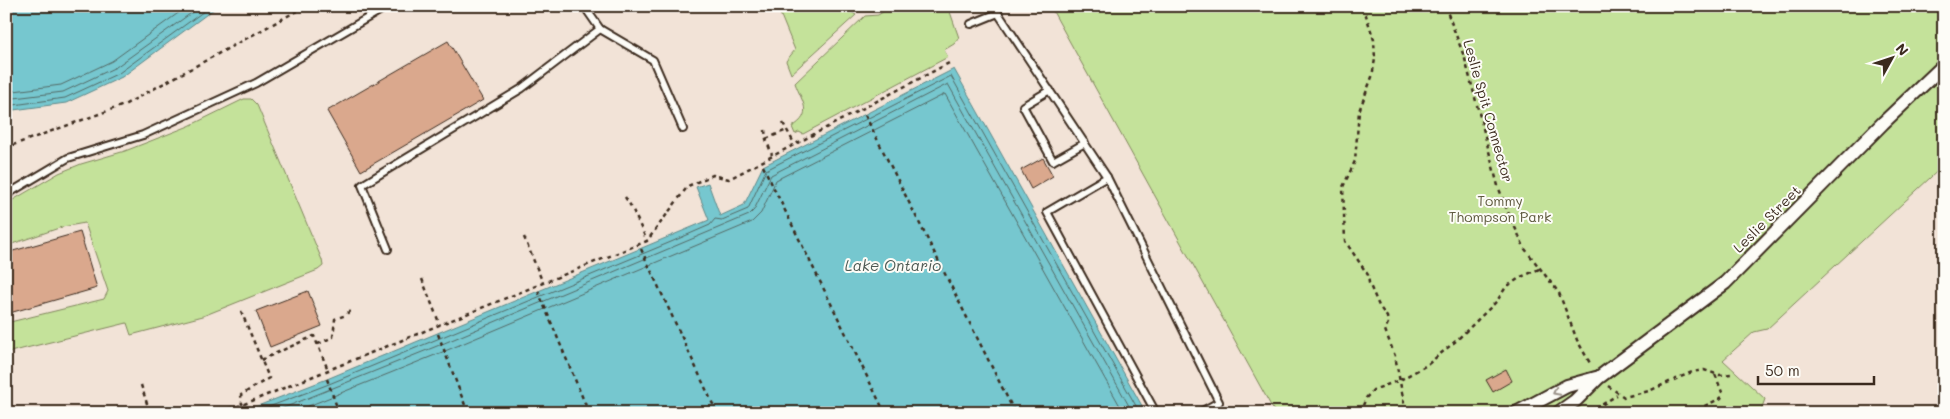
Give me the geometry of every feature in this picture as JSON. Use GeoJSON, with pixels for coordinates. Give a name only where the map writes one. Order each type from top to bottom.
{"type":"FeatureCollection","features":[{"type":"Feature","properties":{"kind":"street","name":"Leslie Street"},"geometry":{"type":"LineString","coordinates":[[1558,413],[1575,401],[1598,378],[1725,283],[1883,123],[1944,66]]}},
{"type":"Feature","properties":{"kind":"street","name":"Leslie Street"},"geometry":{"type":"LineString","coordinates":[[1516,413],[1567,386],[1598,378]]}},
{"type":"Feature","properties":{"kind":"lane"},"geometry":{"type":"LineString","coordinates":[[6,195],[68,158],[143,135],[256,83],[388,6]]}},
{"type":"Feature","properties":{"kind":"lane"},"geometry":{"type":"LineString","coordinates":[[584,6],[600,29],[653,60],[682,129]]}},
{"type":"Feature","properties":{"kind":"lane"},"geometry":{"type":"LineString","coordinates":[[857,6],[870,6]]}},
{"type":"Feature","properties":{"kind":"lane"},"geometry":{"type":"LineString","coordinates":[[971,24],[997,10],[1107,177],[1219,402],[1199,413]]}},
{"type":"Feature","properties":{"kind":"lane"},"geometry":{"type":"LineString","coordinates":[[388,249],[362,185],[521,89],[600,29]]}},
{"type":"Feature","properties":{"kind":"lane"},"geometry":{"type":"LineString","coordinates":[[1050,90],[1023,106],[1053,161],[1085,143]]}},
{"type":"Feature","properties":{"kind":"lane"},"geometry":{"type":"LineString","coordinates":[[1107,177],[1048,212],[1156,413]]}},
{"type":"Feature","properties":{"kind":"path"},"geometry":{"type":"LineString","coordinates":[[6,150],[124,105],[306,6]]}},
{"type":"Feature","properties":{"kind":"path"},"geometry":{"type":"LineString","coordinates":[[1363,6],[1374,40],[1375,59],[1372,77],[1359,111],[1355,161],[1343,187],[1346,241],[1368,274],[1369,283],[1379,306],[1387,317],[1388,323],[1385,330],[1395,356],[1405,408],[1408,413]]}},
{"type":"Feature","properties":{"kind":"path","name":"Leslie Spit Connector"},"geometry":{"type":"LineString","coordinates":[[1445,6],[1464,59],[1498,186],[1517,234],[1525,249],[1559,293],[1577,340],[1598,378]]}},
{"type":"Feature","properties":{"kind":"path"},"geometry":{"type":"LineString","coordinates":[[214,413],[242,405],[647,241],[688,186],[713,175],[728,179],[950,62]]}},
{"type":"Feature","properties":{"kind":"path"},"geometry":{"type":"LineString","coordinates":[[865,115],[1015,413]]}},
{"type":"Feature","properties":{"kind":"path"},"geometry":{"type":"LineString","coordinates":[[783,122],[795,144]]}},
{"type":"Feature","properties":{"kind":"path"},"geometry":{"type":"LineString","coordinates":[[765,130],[766,140],[772,156]]}},
{"type":"Feature","properties":{"kind":"path"},"geometry":{"type":"LineString","coordinates":[[766,140],[787,130]]}},
{"type":"Feature","properties":{"kind":"path"},"geometry":{"type":"LineString","coordinates":[[763,166],[885,413]]}},
{"type":"Feature","properties":{"kind":"path"},"geometry":{"type":"LineString","coordinates":[[625,196],[647,241]]}},
{"type":"Feature","properties":{"kind":"path"},"geometry":{"type":"LineString","coordinates":[[524,237],[543,284]]}},
{"type":"Feature","properties":{"kind":"path"},"geometry":{"type":"LineString","coordinates":[[641,249],[717,413]]}},
{"type":"Feature","properties":{"kind":"path"},"geometry":{"type":"LineString","coordinates":[[1360,413],[1366,398],[1372,390],[1400,380],[1427,365],[1457,340],[1497,301],[1506,287],[1521,277],[1540,269]]}},
{"type":"Feature","properties":{"kind":"path"},"geometry":{"type":"LineString","coordinates":[[422,279],[440,325]]}},
{"type":"Feature","properties":{"kind":"path"},"geometry":{"type":"LineString","coordinates":[[538,291],[589,413]]}},
{"type":"Feature","properties":{"kind":"path"},"geometry":{"type":"LineString","coordinates":[[318,344],[333,337],[335,319],[346,315],[352,308]]}},
{"type":"Feature","properties":{"kind":"path"},"geometry":{"type":"LineString","coordinates":[[241,311],[269,378],[241,395],[242,405]]}},
{"type":"Feature","properties":{"kind":"path"},"geometry":{"type":"LineString","coordinates":[[438,334],[468,413]]}},
{"type":"Feature","properties":{"kind":"path"},"geometry":{"type":"LineString","coordinates":[[261,360],[314,336],[328,370]]}},
{"type":"Feature","properties":{"kind":"path"},"geometry":{"type":"LineString","coordinates":[[1598,378],[1624,397],[1650,392],[1692,372],[1704,370],[1726,376],[1732,374]]}},
{"type":"Feature","properties":{"kind":"path"},"geometry":{"type":"LineString","coordinates":[[1690,413],[1721,398],[1723,395],[1714,372]]}},
{"type":"Feature","properties":{"kind":"path"},"geometry":{"type":"LineString","coordinates":[[327,379],[339,413]]}},
{"type":"Feature","properties":{"kind":"path"},"geometry":{"type":"LineString","coordinates":[[141,385],[150,413]]}},
{"type":"Feature","properties":{"kind":"path"},"geometry":{"type":"LineString","coordinates":[[1589,413],[1618,394]]}},
{"type":"Feature","properties":{"kind":"green space"},"geometry":{"type":"Polygon","coordinates":[[[777,6],[842,6],[856,15],[791,74],[786,61],[795,50],[777,6]]]}},
{"type":"Feature","properties":{"kind":"green space"},"geometry":{"type":"Polygon","coordinates":[[[892,6],[948,6],[959,38],[954,44],[944,50],[948,57],[803,134],[799,132],[795,134],[792,127],[803,117],[804,107],[795,83],[865,16],[878,15],[892,6]]]}},
{"type":"Feature","properties":{"kind":"green space","name":"Tommy Thompson Park"},"geometry":{"type":"Polygon","coordinates":[[[1050,6],[1944,6],[1944,165],[1767,329],[1754,332],[1723,360],[1765,399],[1760,413],[1275,413],[1050,6]]]}},
{"type":"Feature","properties":{"kind":"green space"},"geometry":{"type":"Polygon","coordinates":[[[244,99],[251,99],[257,105],[323,266],[318,270],[203,316],[131,335],[127,323],[6,353],[6,323],[104,299],[108,291],[85,223],[62,227],[6,246],[6,204],[59,173],[81,164],[125,151],[189,126],[244,99]]]}},
{"type":"Feature","properties":{"kind":"water"},"geometry":{"type":"Polygon","coordinates":[[[6,6],[218,6],[122,77],[66,103],[6,111],[6,6]]]}},
{"type":"Feature","properties":{"kind":"water","name":"Lake Ontario"},"geometry":{"type":"Polygon","coordinates":[[[954,69],[1146,413],[233,413],[250,409],[327,379],[709,220],[696,187],[708,183],[720,216],[744,205],[763,166],[954,69]]]}},
{"type":"Feature","properties":{"kind":"building"},"geometry":{"type":"Polygon","coordinates":[[[448,41],[483,100],[361,171],[327,111],[448,41]]]}},
{"type":"Feature","properties":{"kind":"building"},"geometry":{"type":"Polygon","coordinates":[[[1043,158],[1053,176],[1031,189],[1021,170],[1043,158]]]}},
{"type":"Feature","properties":{"kind":"building"},"geometry":{"type":"Polygon","coordinates":[[[80,232],[97,288],[6,314],[6,253],[80,232]]]}},
{"type":"Feature","properties":{"kind":"building"},"geometry":{"type":"Polygon","coordinates":[[[308,291],[322,326],[270,347],[256,311],[308,291]]]}},
{"type":"Feature","properties":{"kind":"building"},"geometry":{"type":"Polygon","coordinates":[[[1506,369],[1512,381],[1493,392],[1486,380],[1506,369]]]}}]}
